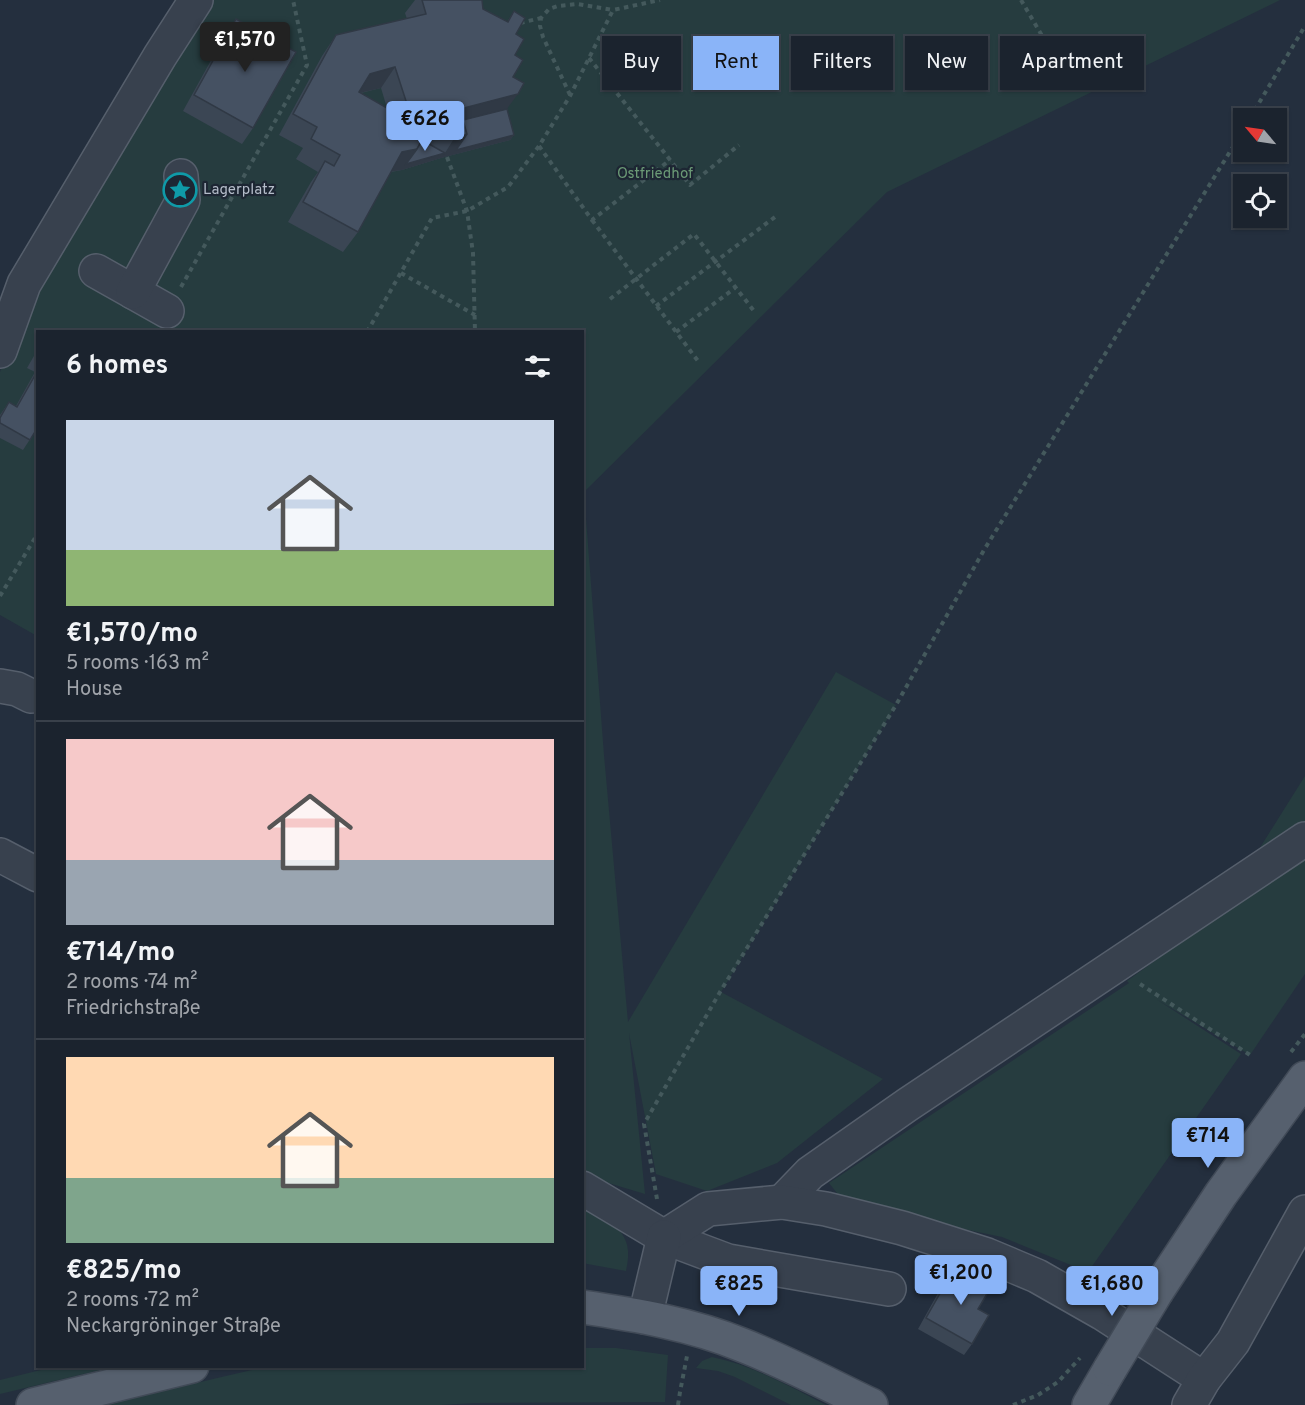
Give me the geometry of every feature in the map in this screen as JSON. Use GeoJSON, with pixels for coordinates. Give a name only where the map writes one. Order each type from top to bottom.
{"type":"FeatureCollection","features":[{"type":"Feature","properties":{"kind":"main road"},"geometry":{"type":"LineString","coordinates":[[1065,1405],[1095,1380],[1221,1194],[1305,1078]]}},
{"type":"Feature","properties":{"kind":"main road"},"geometry":{"type":"LineString","coordinates":[[584,1307],[645,1317],[693,1328],[742,1345],[871,1405]]}},
{"type":"Feature","properties":{"kind":"main road"},"geometry":{"type":"LineString","coordinates":[[33,1405],[184,1368]]}},
{"type":"Feature","properties":{"kind":"street"},"geometry":{"type":"LineString","coordinates":[[0,351],[24,284],[196,0]]}},
{"type":"Feature","properties":{"kind":"street"},"geometry":{"type":"LineString","coordinates":[[133,292],[183,200],[181,176]]}},
{"type":"Feature","properties":{"kind":"street"},"geometry":{"type":"LineString","coordinates":[[96,271],[167,311]]}},
{"type":"Feature","properties":{"kind":"street"},"geometry":{"type":"LineString","coordinates":[[0,687],[17,689],[31,696]]}},
{"type":"Feature","properties":{"kind":"street"},"geometry":{"type":"LineString","coordinates":[[782,1202],[810,1173],[1305,839]]}},
{"type":"Feature","properties":{"kind":"street"},"geometry":{"type":"LineString","coordinates":[[0,855],[36,874]]}},
{"type":"Feature","properties":{"kind":"street"},"geometry":{"type":"LineString","coordinates":[[584,1189],[664,1237],[728,1261],[889,1289]]}},
{"type":"Feature","properties":{"kind":"street"},"geometry":{"type":"LineString","coordinates":[[645,1317],[664,1237],[708,1209],[782,1202],[826,1209],[902,1228],[997,1259],[1037,1276],[1102,1313],[1197,1392],[1233,1342],[1305,1212]]}},
{"type":"Feature","properties":{"kind":"path"},"geometry":{"type":"LineString","coordinates":[[167,311],[308,65],[293,0]]}},
{"type":"Feature","properties":{"kind":"path"},"geometry":{"type":"LineString","coordinates":[[519,24],[541,18],[549,9],[558,6],[577,4],[613,10],[660,0]]}},
{"type":"Feature","properties":{"kind":"path"},"geometry":{"type":"LineString","coordinates":[[1021,0],[1042,36]]}},
{"type":"Feature","properties":{"kind":"path"},"geometry":{"type":"LineString","coordinates":[[368,330],[432,218],[467,211],[508,187],[539,146],[570,96],[613,10]]}},
{"type":"Feature","properties":{"kind":"path"},"geometry":{"type":"LineString","coordinates":[[541,18],[540,26],[543,37],[570,96]]}},
{"type":"Feature","properties":{"kind":"path"},"geometry":{"type":"LineString","coordinates":[[1256,108],[1305,26]]}},
{"type":"Feature","properties":{"kind":"path"},"geometry":{"type":"LineString","coordinates":[[589,58],[690,185],[739,145]]}},
{"type":"Feature","properties":{"kind":"path"},"geometry":{"type":"LineString","coordinates":[[539,146],[591,220],[698,361]]}},
{"type":"Feature","properties":{"kind":"path"},"geometry":{"type":"LineString","coordinates":[[664,1237],[644,1124],[720,992],[896,705],[984,550],[1233,147]]}},
{"type":"Feature","properties":{"kind":"path"},"geometry":{"type":"LineString","coordinates":[[447,157],[467,211],[473,253],[475,330]]}},
{"type":"Feature","properties":{"kind":"path"},"geometry":{"type":"LineString","coordinates":[[591,220],[670,160]]}},
{"type":"Feature","properties":{"kind":"path"},"geometry":{"type":"LineString","coordinates":[[656,306],[775,217]]}},
{"type":"Feature","properties":{"kind":"path"},"geometry":{"type":"LineString","coordinates":[[610,300],[694,234],[754,311]]}},
{"type":"Feature","properties":{"kind":"path"},"geometry":{"type":"LineString","coordinates":[[401,273],[475,315]]}},
{"type":"Feature","properties":{"kind":"path"},"geometry":{"type":"LineString","coordinates":[[676,332],[736,288]]}},
{"type":"Feature","properties":{"kind":"path"},"geometry":{"type":"LineString","coordinates":[[0,596],[36,536]]}},
{"type":"Feature","properties":{"kind":"path"},"geometry":{"type":"LineString","coordinates":[[1114,967],[1250,1055]]}},
{"type":"Feature","properties":{"kind":"path"},"geometry":{"type":"LineString","coordinates":[[678,1405],[693,1328]]}},
{"type":"Feature","properties":{"kind":"path"},"geometry":{"type":"LineString","coordinates":[[1013,1405],[1038,1395],[1058,1382],[1095,1380]]}},
{"type":"Feature","properties":{"kind":"green space","name":"Ostfriedhof"},"geometry":{"type":"Polygon","coordinates":[[[202,0],[1280,0],[1144,66],[1144,36],[1000,36],[1000,90],[1096,90],[887,192],[584,492],[584,330],[36,330],[36,635],[0,615],[0,372],[38,268],[202,0]]]}},
{"type":"Feature","properties":{"kind":"green space","name":"Ostfriedhof"},"geometry":{"type":"Polygon","coordinates":[[[584,492],[604,755],[628,1022],[836,672],[896,705],[721,992],[883,1079],[777,1163],[707,1191],[656,1174],[629,1033],[645,1194],[584,1176],[584,492]]]}},
{"type":"Feature","properties":{"kind":"green space"},"geometry":{"type":"Polygon","coordinates":[[[1305,776],[1305,974],[1250,1055],[1156,999],[1241,1054],[1088,1272],[1002,1237],[915,1219],[840,1197],[829,1183],[1129,983],[1127,981],[1204,925],[1256,854],[1305,776]]]}},
{"type":"Feature","properties":{"kind":"green space"},"geometry":{"type":"Polygon","coordinates":[[[584,1207],[611,1224],[624,1237],[628,1257],[626,1271],[584,1263],[584,1207]]]}},
{"type":"Feature","properties":{"kind":"green space"},"geometry":{"type":"Polygon","coordinates":[[[584,1348],[616,1348],[668,1355],[665,1402],[440,1405],[102,1405],[261,1368],[584,1368],[584,1348]]]}},
{"type":"Feature","properties":{"kind":"green space"},"geometry":{"type":"Polygon","coordinates":[[[712,1357],[756,1371],[826,1405],[791,1405],[735,1377],[718,1371],[696,1368],[702,1361],[712,1357]]]}},
{"type":"Feature","properties":{"kind":"green space"},"geometry":{"type":"Polygon","coordinates":[[[49,1368],[109,1368],[0,1394],[0,1380],[49,1368]]]}},
{"type":"Feature","properties":{"kind":"building"},"geometry":{"type":"Polygon","coordinates":[[[422,0],[482,0],[483,9],[508,22],[514,11],[525,18],[516,34],[524,39],[515,55],[523,60],[513,77],[524,83],[518,94],[460,109],[467,134],[455,137],[431,124],[417,149],[402,152],[358,232],[303,202],[325,161],[334,166],[340,155],[311,139],[317,127],[293,114],[336,35],[426,14],[422,0]],[[395,67],[370,74],[359,92],[399,115],[406,101],[395,67]]]}},
{"type":"Feature","properties":{"kind":"building"},"geometry":{"type":"Polygon","coordinates":[[[236,19],[296,52],[253,128],[194,95],[236,19]]]}},
{"type":"Feature","properties":{"kind":"building"},"geometry":{"type":"Polygon","coordinates":[[[507,109],[514,135],[456,150],[467,134],[463,120],[507,109]]]}},
{"type":"Feature","properties":{"kind":"building"},"geometry":{"type":"Polygon","coordinates":[[[422,140],[445,153],[406,164],[417,149],[422,140]]]}},
{"type":"Feature","properties":{"kind":"building"},"geometry":{"type":"Polygon","coordinates":[[[36,374],[36,430],[30,440],[0,423],[0,418],[9,402],[17,407],[36,374]]]}},
{"type":"Feature","properties":{"kind":"building"},"geometry":{"type":"Polygon","coordinates":[[[955,1267],[991,1287],[978,1309],[989,1315],[972,1344],[926,1318],[955,1267]]]}},
{"type":"Feature","properties":{"kind":"place","name":"Lagerplatz"},"geometry":{"type":"Point","coordinates":[180,190]}}]}
